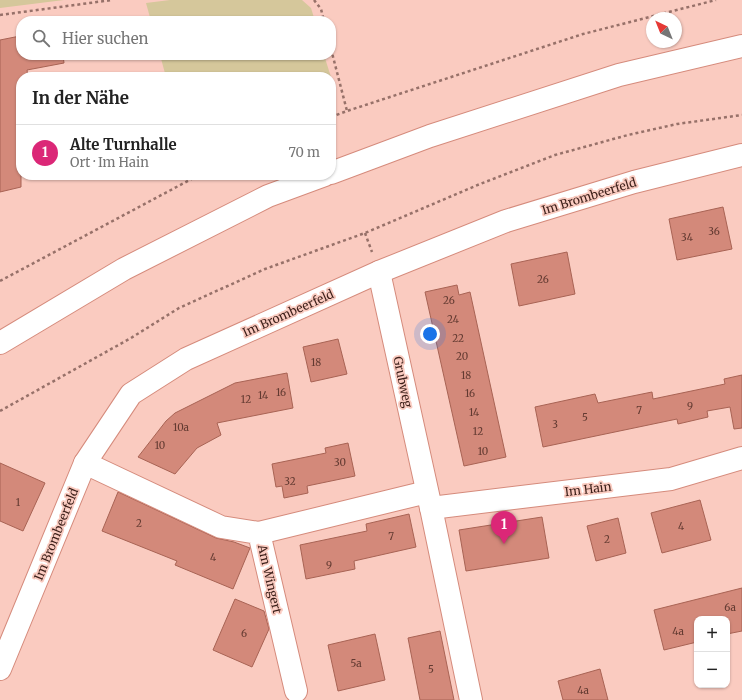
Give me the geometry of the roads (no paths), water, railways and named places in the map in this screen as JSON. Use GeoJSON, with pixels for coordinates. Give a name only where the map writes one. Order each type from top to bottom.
{"type":"FeatureCollection","features":[{"type":"Feature","properties":{"kind":"street"},"geometry":{"type":"LineString","coordinates":[[336,171],[430,136],[619,75],[742,46]]}},
{"type":"Feature","properties":{"kind":"street","name":"Im Brombeerfeld"},"geometry":{"type":"LineString","coordinates":[[0,669],[85,463],[131,394],[186,359],[379,272],[506,221],[634,182],[742,155]]}},
{"type":"Feature","properties":{"kind":"street"},"geometry":{"type":"LineString","coordinates":[[0,343],[124,269],[268,196],[311,180]]}},
{"type":"Feature","properties":{"kind":"street","name":"Grubweg"},"geometry":{"type":"LineString","coordinates":[[379,272],[471,700]]}},
{"type":"Feature","properties":{"kind":"street","name":"Im Hain"},"geometry":{"type":"LineString","coordinates":[[429,500],[671,478],[742,458]]}},
{"type":"Feature","properties":{"kind":"street","name":"Am Wingert"},"geometry":{"type":"LineString","coordinates":[[85,463],[221,527],[259,532],[296,691]]}},
{"type":"Feature","properties":{"kind":"street"},"geometry":{"type":"LineString","coordinates":[[259,532],[429,500]]}},
{"type":"Feature","properties":{"kind":"place","name":"Alte Turnhalle"},"geometry":{"type":"Point","coordinates":[504,544]}}]}
